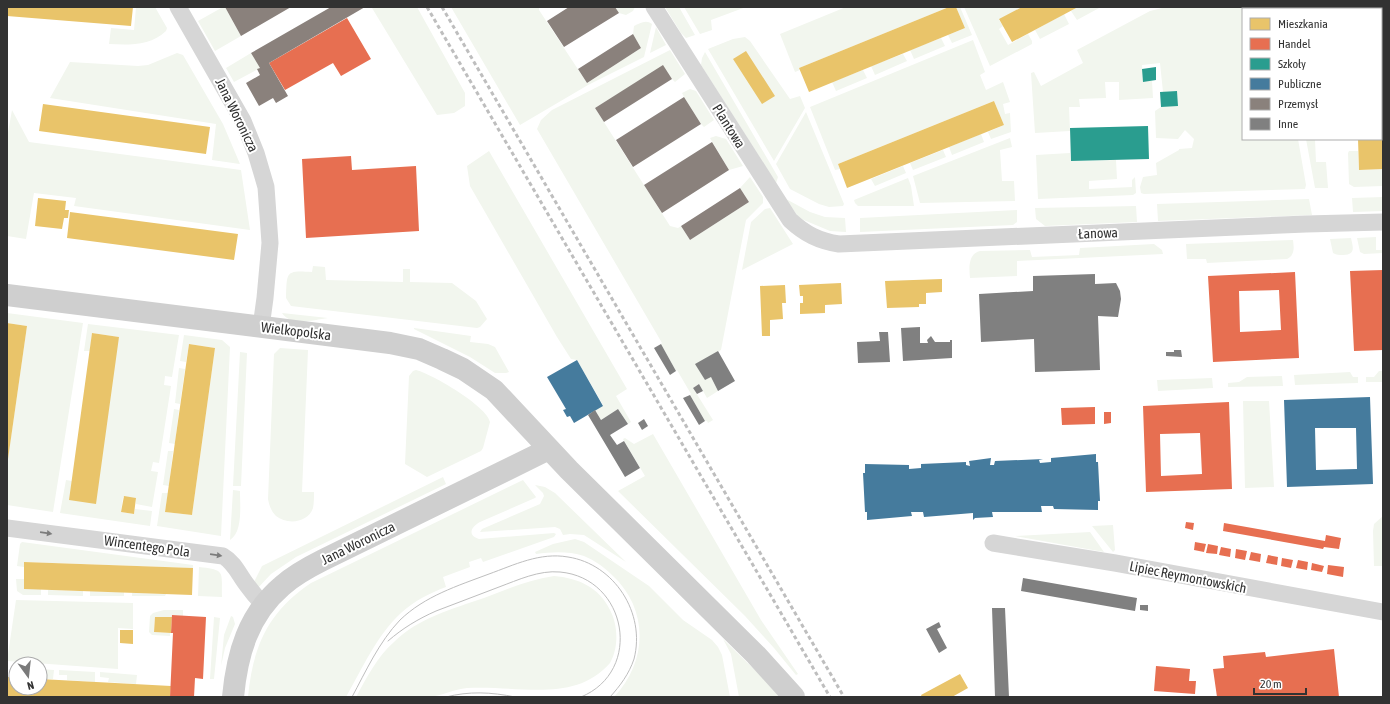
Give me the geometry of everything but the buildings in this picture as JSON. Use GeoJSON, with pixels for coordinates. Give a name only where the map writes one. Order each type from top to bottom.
{"type":"FeatureCollection","features":[{"type":"Feature","properties":{"kind":"street","name":"Jana Woronicza"},"geometry":{"type":"LineString","coordinates":[[178,7],[243,121],[256,153],[266,186],[270,243],[262,327]]}},
{"type":"Feature","properties":{"kind":"street","name":"Plantowa"},"geometry":{"type":"LineString","coordinates":[[654,7],[790,220],[798,228],[813,237]]}},
{"type":"Feature","properties":{"kind":"street","name":"Łanowa"},"geometry":{"type":"LineString","coordinates":[[813,237],[822,241],[839,244],[1298,224],[1383,222]]}},
{"type":"Feature","properties":{"kind":"street","name":"Wielkopolska"},"geometry":{"type":"LineString","coordinates":[[7,295],[390,343],[419,349],[463,369],[494,390],[573,474],[756,655],[789,691]]}},
{"type":"Feature","properties":{"kind":"street","name":"Jana Woronicza"},"geometry":{"type":"LineString","coordinates":[[233,697],[236,668],[242,645],[253,622],[264,605],[282,585],[304,570],[549,449]]}},
{"type":"Feature","properties":{"kind":"street","name":"Wincentego Pola"},"geometry":{"type":"LineString","coordinates":[[7,528],[223,556],[235,565],[247,586],[264,605]]}},
{"type":"Feature","properties":{"kind":"street","name":"Lipiec Reymontowskich"},"geometry":{"type":"LineString","coordinates":[[993,543],[1115,563],[1383,612]]}},
{"type":"Feature","properties":{"kind":"shaded area"},"geometry":{"type":"Polygon","coordinates":[[[136,7],[155,7],[167,28],[166,31],[153,40],[139,44],[109,44],[111,28],[134,30],[136,7]]]}},
{"type":"Feature","properties":{"kind":"shaded area"},"geometry":{"type":"Polygon","coordinates":[[[225,7],[241,36],[215,51],[198,21],[225,7]]]}},
{"type":"Feature","properties":{"kind":"shaded area"},"geometry":{"type":"Polygon","coordinates":[[[417,7],[465,93],[465,106],[454,113],[437,115],[372,8],[417,7]]]}},
{"type":"Feature","properties":{"kind":"shaded area"},"geometry":{"type":"Polygon","coordinates":[[[451,7],[539,7],[539,10],[587,83],[641,48],[633,34],[634,26],[645,22],[652,24],[644,57],[588,85],[520,125],[451,7]]]}},
{"type":"Feature","properties":{"kind":"shaded area"},"geometry":{"type":"Polygon","coordinates":[[[615,7],[635,7],[633,11],[626,15],[619,13],[615,7]]]}},
{"type":"Feature","properties":{"kind":"shaded area"},"geometry":{"type":"Polygon","coordinates":[[[665,7],[679,7],[695,35],[686,38],[681,33],[665,7]]]}},
{"type":"Feature","properties":{"kind":"shaded area"},"geometry":{"type":"Polygon","coordinates":[[[684,7],[746,7],[711,20],[712,30],[700,34],[684,7]]]}},
{"type":"Feature","properties":{"kind":"shaded area"},"geometry":{"type":"Polygon","coordinates":[[[846,7],[949,7],[799,68],[800,70],[795,72],[780,34],[846,7]]]}},
{"type":"Feature","properties":{"kind":"shaded area"},"geometry":{"type":"Polygon","coordinates":[[[956,7],[960,7],[972,35],[952,43],[948,35],[965,28],[956,7]]]}},
{"type":"Feature","properties":{"kind":"shaded area"},"geometry":{"type":"Polygon","coordinates":[[[964,7],[1022,7],[999,20],[1003,26],[999,29],[1008,45],[1028,34],[1032,44],[990,66],[964,7]]]}},
{"type":"Feature","properties":{"kind":"shaded area"},"geometry":{"type":"Polygon","coordinates":[[[1078,7],[1101,7],[1077,20],[1071,11],[1078,7]]]}},
{"type":"Feature","properties":{"kind":"shaded area"},"geometry":{"type":"Polygon","coordinates":[[[1166,7],[1272,7],[1242,8],[1242,140],[1298,140],[1306,185],[1305,189],[1141,193],[1140,187],[1143,177],[1157,175],[1156,163],[1179,149],[1192,148],[1194,139],[1185,130],[1178,139],[1156,138],[1155,111],[1161,107],[1178,105],[1177,91],[1163,92],[1160,63],[1142,65],[1143,81],[1152,81],[1153,98],[1119,100],[1119,82],[1105,82],[1106,98],[1079,99],[1080,107],[1069,107],[1070,131],[1035,133],[1031,73],[1034,72],[1041,86],[1083,63],[1077,50],[1150,11],[1166,7]]]}},
{"type":"Feature","properties":{"kind":"shaded area"},"geometry":{"type":"Polygon","coordinates":[[[1280,7],[1318,7],[1318,8],[1280,7]]]}},
{"type":"Feature","properties":{"kind":"shaded area"},"geometry":{"type":"Polygon","coordinates":[[[1383,7],[1383,105],[1382,8],[1342,8],[1383,7]]]}},
{"type":"Feature","properties":{"kind":"shaded area"},"geometry":{"type":"Polygon","coordinates":[[[1064,14],[1069,24],[1040,39],[1035,30],[1064,14]]]}},
{"type":"Feature","properties":{"kind":"shaded area"},"geometry":{"type":"Polygon","coordinates":[[[656,27],[666,45],[650,53],[656,27]]]}},
{"type":"Feature","properties":{"kind":"shaded area"},"geometry":{"type":"Polygon","coordinates":[[[745,37],[750,41],[790,99],[800,96],[805,108],[774,161],[708,49],[733,39],[745,37]]]}},
{"type":"Feature","properties":{"kind":"shaded area"},"geometry":{"type":"Polygon","coordinates":[[[941,38],[945,46],[914,59],[910,50],[941,38]]]}},
{"type":"Feature","properties":{"kind":"shaded area"},"geometry":{"type":"Polygon","coordinates":[[[973,40],[985,72],[980,75],[986,90],[1003,82],[1010,102],[1003,104],[1005,114],[1010,113],[1011,132],[991,139],[988,132],[1004,125],[994,101],[838,164],[840,169],[835,170],[810,107],[973,40]]]}},
{"type":"Feature","properties":{"kind":"shaded area"},"geometry":{"type":"Polygon","coordinates":[[[670,50],[685,74],[675,82],[663,66],[595,108],[670,226],[678,228],[681,226],[690,240],[749,202],[740,188],[750,177],[763,197],[763,203],[746,220],[721,350],[696,364],[705,380],[711,377],[718,391],[707,398],[699,384],[693,388],[713,420],[708,423],[705,421],[690,395],[691,394],[661,344],[662,343],[537,129],[541,120],[552,110],[670,50]]]}},
{"type":"Feature","properties":{"kind":"shaded area"},"geometry":{"type":"Polygon","coordinates":[[[705,52],[778,177],[776,183],[701,65],[705,52]]]}},
{"type":"Feature","properties":{"kind":"shaded area"},"geometry":{"type":"Polygon","coordinates":[[[177,53],[183,55],[223,124],[240,164],[212,160],[216,124],[50,98],[70,62],[138,66],[148,65],[177,53]]]}},
{"type":"Feature","properties":{"kind":"shaded area"},"geometry":{"type":"Polygon","coordinates":[[[251,53],[260,68],[234,82],[226,68],[251,53]]]}},
{"type":"Feature","properties":{"kind":"shaded area"},"geometry":{"type":"Polygon","coordinates":[[[903,54],[907,61],[875,75],[871,66],[903,54]]]}},
{"type":"Feature","properties":{"kind":"shaded area"},"geometry":{"type":"Polygon","coordinates":[[[863,70],[867,78],[836,91],[832,82],[863,70]]]}},
{"type":"Feature","properties":{"kind":"shaded area"},"geometry":{"type":"Polygon","coordinates":[[[690,89],[696,91],[714,120],[704,127],[682,93],[690,89]]]}},
{"type":"Feature","properties":{"kind":"shaded area"},"geometry":{"type":"Polygon","coordinates":[[[12,110],[29,142],[241,170],[250,230],[74,206],[76,198],[34,193],[26,239],[7,236],[7,138],[12,110]]]}},
{"type":"Feature","properties":{"kind":"shaded area"},"geometry":{"type":"Polygon","coordinates":[[[806,112],[844,204],[843,206],[829,207],[819,204],[790,189],[776,164],[806,112]]]}},
{"type":"Feature","properties":{"kind":"shaded area"},"geometry":{"type":"Polygon","coordinates":[[[981,134],[984,142],[952,155],[949,147],[981,134]]]}},
{"type":"Feature","properties":{"kind":"shaded area"},"geometry":{"type":"Polygon","coordinates":[[[716,136],[726,139],[743,166],[729,170],[710,138],[716,136]]]}},
{"type":"Feature","properties":{"kind":"shaded area"},"geometry":{"type":"Polygon","coordinates":[[[1010,138],[1012,147],[1000,150],[1002,181],[1014,181],[1015,201],[920,203],[913,176],[1010,138]]]}},
{"type":"Feature","properties":{"kind":"shaded area"},"geometry":{"type":"Polygon","coordinates":[[[1306,140],[1315,140],[1316,162],[1326,162],[1328,188],[1315,188],[1306,140]]]}},
{"type":"Feature","properties":{"kind":"shaded area"},"geometry":{"type":"Polygon","coordinates":[[[943,150],[946,157],[913,170],[910,163],[943,150]]]}},
{"type":"Feature","properties":{"kind":"shaded area"},"geometry":{"type":"Polygon","coordinates":[[[489,151],[627,389],[616,396],[631,422],[628,424],[618,409],[601,420],[595,410],[603,405],[577,360],[571,359],[557,337],[470,186],[467,166],[489,151]]]}},
{"type":"Feature","properties":{"kind":"shaded area"},"geometry":{"type":"Polygon","coordinates":[[[1349,151],[1358,151],[1359,170],[1383,169],[1383,186],[1354,187],[1349,184],[1349,151]]]}},
{"type":"Feature","properties":{"kind":"shaded area"},"geometry":{"type":"Polygon","coordinates":[[[1070,153],[1071,161],[1116,160],[1117,179],[1089,181],[1089,189],[1132,187],[1132,180],[1135,177],[1136,193],[1133,195],[1038,199],[1036,155],[1070,153]]]}},
{"type":"Feature","properties":{"kind":"shaded area"},"geometry":{"type":"Polygon","coordinates":[[[903,166],[906,173],[875,186],[871,179],[903,166]]]}},
{"type":"Feature","properties":{"kind":"shaded area"},"geometry":{"type":"Polygon","coordinates":[[[908,178],[911,186],[914,206],[858,206],[855,203],[854,200],[908,178]]]}},
{"type":"Feature","properties":{"kind":"shaded area"},"geometry":{"type":"Polygon","coordinates":[[[1383,197],[1383,211],[1353,212],[1352,198],[1383,197]]]}},
{"type":"Feature","properties":{"kind":"shaded area"},"geometry":{"type":"Polygon","coordinates":[[[786,199],[810,212],[825,217],[845,218],[846,232],[830,231],[799,218],[786,199]]]}},
{"type":"Feature","properties":{"kind":"shaded area"},"geometry":{"type":"Polygon","coordinates":[[[1309,199],[1312,215],[1158,221],[1157,204],[1309,199]]]}},
{"type":"Feature","properties":{"kind":"shaded area"},"geometry":{"type":"Polygon","coordinates":[[[1136,206],[1137,222],[1045,226],[1036,219],[1035,208],[1136,206]]]}},
{"type":"Feature","properties":{"kind":"shaded area"},"geometry":{"type":"Polygon","coordinates":[[[770,208],[793,244],[742,270],[751,222],[765,209],[770,208]]]}},
{"type":"Feature","properties":{"kind":"shaded area"},"geometry":{"type":"Polygon","coordinates":[[[1017,210],[1017,222],[1013,225],[860,232],[860,218],[1017,210]]]}},
{"type":"Feature","properties":{"kind":"shaded area"},"geometry":{"type":"Polygon","coordinates":[[[1376,237],[1376,250],[1383,250],[1383,253],[1364,254],[1360,252],[1357,238],[1376,237]]]}},
{"type":"Feature","properties":{"kind":"shaded area"},"geometry":{"type":"Polygon","coordinates":[[[1351,238],[1353,250],[1350,254],[1337,255],[1333,253],[1330,239],[1351,238]]]}},
{"type":"Feature","properties":{"kind":"shaded area"},"geometry":{"type":"Polygon","coordinates":[[[1293,240],[1293,253],[1287,259],[1207,263],[1206,259],[1187,259],[1186,244],[1293,240]]]}},
{"type":"Feature","properties":{"kind":"shaded area"},"geometry":{"type":"Polygon","coordinates":[[[1154,244],[1162,250],[1163,254],[1017,261],[1017,276],[970,278],[971,258],[980,251],[1030,250],[1032,257],[1079,255],[1080,248],[1154,244]]]}},
{"type":"Feature","properties":{"kind":"shaded area"},"geometry":{"type":"Polygon","coordinates":[[[313,266],[325,267],[326,280],[403,282],[403,269],[410,269],[410,282],[452,283],[476,301],[487,319],[480,327],[477,328],[291,306],[286,298],[289,274],[292,272],[312,272],[313,266]]]}},
{"type":"Feature","properties":{"kind":"shaded area"},"geometry":{"type":"Polygon","coordinates":[[[7,313],[83,323],[53,512],[7,505],[7,465],[27,326],[7,323],[7,313]]]}},
{"type":"Feature","properties":{"kind":"shaded area"},"geometry":{"type":"Polygon","coordinates":[[[282,313],[328,318],[303,322],[291,320],[282,313]]]}},
{"type":"Feature","properties":{"kind":"shaded area"},"geometry":{"type":"Polygon","coordinates":[[[88,324],[179,335],[172,377],[165,376],[164,385],[171,386],[159,463],[153,462],[151,471],[158,472],[152,507],[136,504],[136,498],[123,497],[121,512],[134,514],[135,509],[152,511],[150,526],[60,513],[66,480],[72,481],[119,337],[92,333],[90,351],[84,351],[88,324]]]}},
{"type":"Feature","properties":{"kind":"shaded area"},"geometry":{"type":"Polygon","coordinates":[[[414,328],[471,336],[470,342],[488,344],[495,347],[509,372],[495,373],[470,357],[414,328]]]}},
{"type":"Feature","properties":{"kind":"shaded area"},"geometry":{"type":"Polygon","coordinates":[[[184,335],[222,340],[230,347],[221,536],[157,526],[162,493],[168,493],[165,512],[192,515],[215,348],[189,344],[186,362],[180,361],[184,335]]]}},
{"type":"Feature","properties":{"kind":"shaded area"},"geometry":{"type":"Polygon","coordinates":[[[280,348],[308,350],[302,492],[314,492],[314,502],[313,508],[307,517],[297,521],[286,521],[276,516],[270,508],[268,499],[274,354],[280,348]]]}},
{"type":"Feature","properties":{"kind":"shaded area"},"geometry":{"type":"Polygon","coordinates":[[[240,352],[247,353],[241,486],[233,486],[240,352]]]}},
{"type":"Feature","properties":{"kind":"shaded area"},"geometry":{"type":"Polygon","coordinates":[[[179,368],[185,369],[180,404],[175,403],[179,368]]]}},
{"type":"Feature","properties":{"kind":"shaded area"},"geometry":{"type":"Polygon","coordinates":[[[416,370],[446,384],[458,392],[487,415],[490,422],[481,451],[427,477],[405,464],[409,376],[416,370]]]}},
{"type":"Feature","properties":{"kind":"shaded area"},"geometry":{"type":"Polygon","coordinates":[[[1379,371],[1383,371],[1383,382],[1366,382],[1366,377],[1374,377],[1379,371]]]}},
{"type":"Feature","properties":{"kind":"shaded area"},"geometry":{"type":"Polygon","coordinates":[[[1350,372],[1353,377],[1358,377],[1358,383],[1295,385],[1294,375],[1350,372]]]}},
{"type":"Feature","properties":{"kind":"shaded area"},"geometry":{"type":"Polygon","coordinates":[[[1282,376],[1283,386],[1228,387],[1228,383],[1239,382],[1247,377],[1282,376]]]}},
{"type":"Feature","properties":{"kind":"shaded area"},"geometry":{"type":"Polygon","coordinates":[[[1212,378],[1213,388],[1158,391],[1157,380],[1212,378]]]}},
{"type":"Feature","properties":{"kind":"shaded area"},"geometry":{"type":"Polygon","coordinates":[[[1243,401],[1269,401],[1274,487],[1245,488],[1243,401]]]}},
{"type":"Feature","properties":{"kind":"shaded area"},"geometry":{"type":"Polygon","coordinates":[[[174,409],[179,410],[175,444],[169,443],[174,409]]]}},
{"type":"Feature","properties":{"kind":"shaded area"},"geometry":{"type":"Polygon","coordinates":[[[653,434],[761,620],[798,674],[796,675],[745,616],[618,491],[645,476],[623,439],[625,438],[634,444],[653,434]]]}},
{"type":"Feature","properties":{"kind":"shaded area"},"geometry":{"type":"Polygon","coordinates":[[[168,451],[173,451],[169,486],[163,485],[168,451]]]}},
{"type":"Feature","properties":{"kind":"shaded area"},"geometry":{"type":"Polygon","coordinates":[[[443,477],[446,484],[296,557],[271,574],[257,589],[253,584],[262,566],[443,477]]]}},
{"type":"Feature","properties":{"kind":"shaded area"},"geometry":{"type":"Polygon","coordinates":[[[523,480],[536,497],[480,522],[474,526],[472,531],[473,535],[479,539],[554,533],[556,534],[554,537],[483,562],[481,558],[469,562],[470,567],[443,577],[446,587],[417,601],[392,622],[370,653],[346,697],[248,697],[254,662],[265,632],[273,618],[296,594],[311,583],[523,480]]]}},
{"type":"Feature","properties":{"kind":"shaded area"},"geometry":{"type":"Polygon","coordinates":[[[535,485],[545,487],[555,493],[626,562],[584,535],[563,535],[560,529],[555,527],[480,532],[482,529],[540,504],[544,496],[535,485]]]}},
{"type":"Feature","properties":{"kind":"shaded area"},"geometry":{"type":"Polygon","coordinates":[[[233,490],[240,491],[240,518],[237,531],[230,540],[233,490]]]}},
{"type":"Feature","properties":{"kind":"shaded area"},"geometry":{"type":"Polygon","coordinates":[[[1383,516],[1383,566],[1374,566],[1374,524],[1383,516]]]}},
{"type":"Feature","properties":{"kind":"shaded area"},"geometry":{"type":"Polygon","coordinates":[[[1113,525],[1115,550],[1113,552],[1092,526],[1113,525]]]}},
{"type":"Feature","properties":{"kind":"shaded area"},"geometry":{"type":"Polygon","coordinates":[[[1090,532],[1104,552],[1015,536],[1090,532]]]}},
{"type":"Feature","properties":{"kind":"shaded area"},"geometry":{"type":"Polygon","coordinates":[[[575,539],[584,542],[649,586],[683,620],[712,640],[722,655],[730,697],[614,697],[625,683],[633,668],[638,652],[640,635],[638,619],[633,603],[624,589],[612,575],[602,567],[584,556],[572,553],[554,552],[536,554],[535,552],[553,544],[575,539]]]}},
{"type":"Feature","properties":{"kind":"shaded area"},"geometry":{"type":"Polygon","coordinates":[[[22,542],[193,565],[193,568],[25,562],[24,567],[17,566],[20,544],[22,542]]]}},
{"type":"Feature","properties":{"kind":"shaded area"},"geometry":{"type":"Polygon","coordinates":[[[199,567],[214,569],[221,574],[222,597],[198,596],[199,567]]]}},
{"type":"Feature","properties":{"kind":"shaded area"},"geometry":{"type":"Polygon","coordinates":[[[554,576],[571,579],[587,585],[600,595],[613,616],[616,629],[615,650],[610,663],[596,676],[580,684],[545,690],[467,688],[426,697],[356,697],[382,654],[403,634],[425,620],[448,610],[518,585],[554,576]]]}},
{"type":"Feature","properties":{"kind":"shaded area"},"geometry":{"type":"Polygon","coordinates":[[[16,579],[24,579],[24,589],[41,589],[41,595],[23,595],[17,591],[16,579]]]}},
{"type":"Feature","properties":{"kind":"shaded area"},"geometry":{"type":"Polygon","coordinates":[[[48,590],[83,591],[83,596],[48,595],[48,590]]]}},
{"type":"Feature","properties":{"kind":"shaded area"},"geometry":{"type":"Polygon","coordinates":[[[90,591],[124,592],[124,596],[90,596],[90,591]]]}},
{"type":"Feature","properties":{"kind":"shaded area"},"geometry":{"type":"Polygon","coordinates":[[[132,593],[166,594],[165,596],[132,596],[132,593]]]}},
{"type":"Feature","properties":{"kind":"shaded area"},"geometry":{"type":"Polygon","coordinates":[[[16,600],[133,603],[133,629],[118,628],[118,669],[48,664],[48,656],[8,656],[7,661],[16,600]]]}},
{"type":"Feature","properties":{"kind":"shaded area"},"geometry":{"type":"Polygon","coordinates":[[[164,610],[183,610],[183,616],[172,615],[172,617],[155,617],[154,632],[170,633],[170,636],[152,635],[149,632],[150,616],[153,613],[164,610]]]}},
{"type":"Feature","properties":{"kind":"shaded area"},"geometry":{"type":"Polygon","coordinates":[[[231,616],[233,617],[235,624],[225,648],[221,666],[224,635],[231,616]]]}},
{"type":"Feature","properties":{"kind":"shaded area"},"geometry":{"type":"Polygon","coordinates":[[[214,617],[220,618],[214,679],[210,679],[214,617]]]}},
{"type":"Feature","properties":{"kind":"shaded area"},"geometry":{"type":"Polygon","coordinates":[[[723,639],[767,682],[779,697],[739,697],[731,654],[723,639]]]}},
{"type":"Feature","properties":{"kind":"shaded area"},"geometry":{"type":"Polygon","coordinates":[[[48,670],[54,670],[53,679],[48,679],[48,670]]]}},
{"type":"Feature","properties":{"kind":"shaded area"},"geometry":{"type":"Polygon","coordinates":[[[59,670],[95,672],[95,682],[67,680],[67,675],[59,675],[59,670]]]}},
{"type":"Feature","properties":{"kind":"shaded area"},"geometry":{"type":"Polygon","coordinates":[[[100,672],[137,675],[136,684],[108,682],[109,678],[100,677],[100,672]]]}},
{"type":"Feature","properties":{"kind":"tram line"},"geometry":{"type":"LineString","coordinates":[[352,697],[373,657],[392,629],[400,620],[420,604],[442,592],[518,563],[547,556],[568,557],[585,562],[599,569],[612,580],[623,593],[631,608],[635,625],[636,642],[634,659],[624,680],[610,697]]}},
{"type":"Feature","properties":{"kind":"tram line"},"geometry":{"type":"LineString","coordinates":[[388,641],[411,624],[436,611],[529,576],[560,572],[583,578],[600,590],[613,607],[619,627],[620,648],[614,667],[601,684],[581,697]]}},
{"type":"Feature","properties":{"kind":"tram line"},"geometry":{"type":"LineString","coordinates":[[446,697],[480,693],[515,697]]}},
{"type":"Feature","properties":{"kind":"railway"},"geometry":{"type":"LineString","coordinates":[[427,7],[830,697]]}},
{"type":"Feature","properties":{"kind":"railway"},"geometry":{"type":"LineString","coordinates":[[442,7],[844,697]]}}]}
